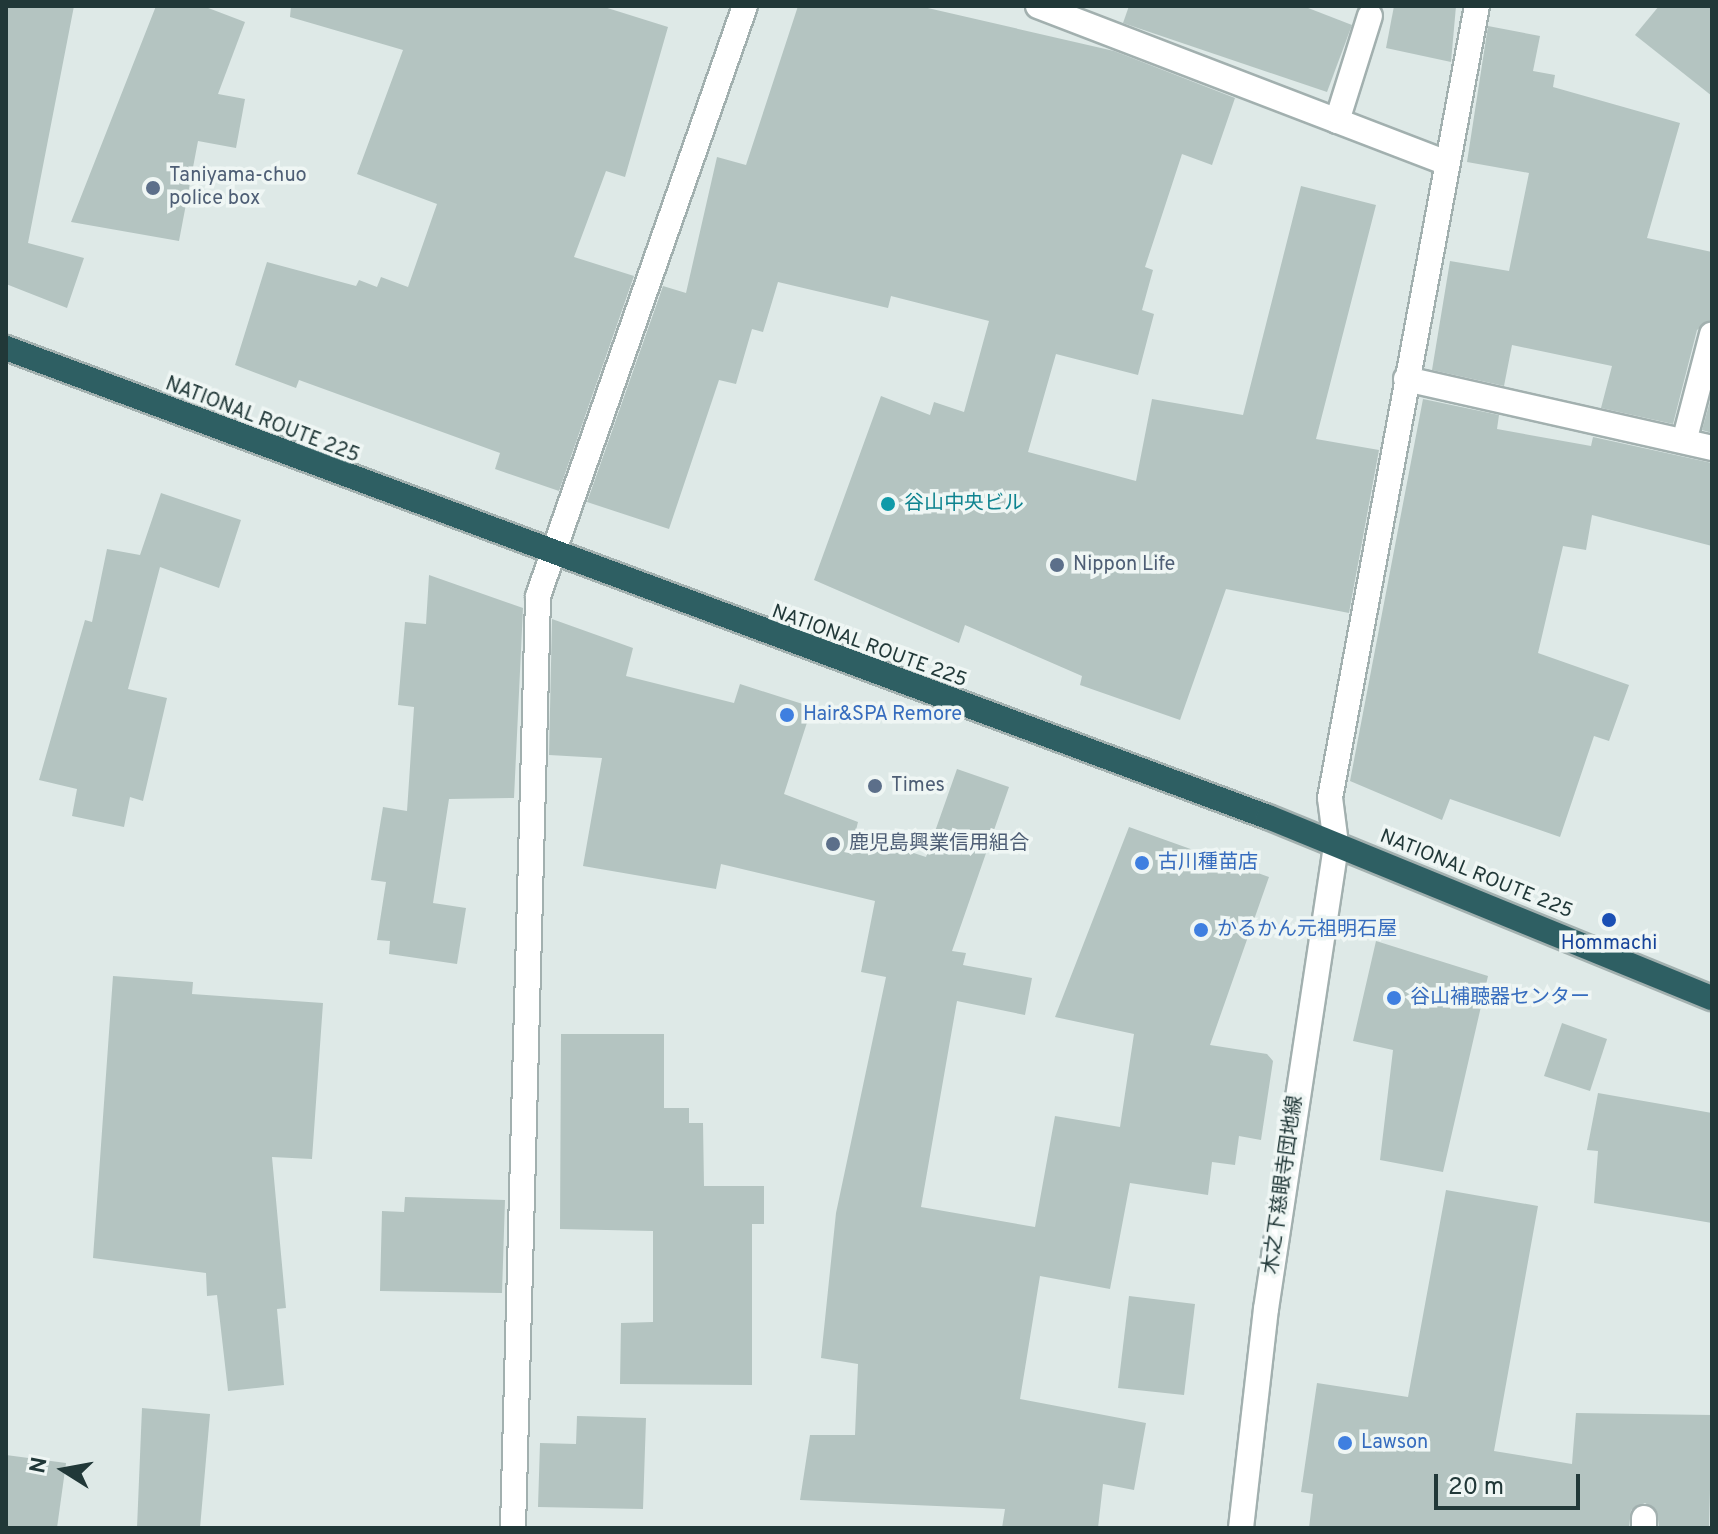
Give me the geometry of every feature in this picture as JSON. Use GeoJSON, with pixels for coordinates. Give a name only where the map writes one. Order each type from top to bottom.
{"type":"FeatureCollection","features":[{"type":"Feature","properties":{"kind":"highway","name":"NATIONAL ROUTE 225"},"geometry":{"type":"LineString","coordinates":[[6,348],[549,555],[1336,844],[1712,998]]}},
{"type":"Feature","properties":{"kind":"street"},"geometry":{"type":"LineString","coordinates":[[513,1528],[538,596],[549,555],[745,6]]}},
{"type":"Feature","properties":{"kind":"street"},"geometry":{"type":"LineString","coordinates":[[1038,6],[1446,163]]}},
{"type":"Feature","properties":{"kind":"street","name":"木之下慈眼寺団地線"},"geometry":{"type":"LineString","coordinates":[[1241,1528],[1266,1309],[1336,844],[1330,798],[1477,6]]}},
{"type":"Feature","properties":{"kind":"street"},"geometry":{"type":"LineString","coordinates":[[1337,121],[1370,16]]}},
{"type":"Feature","properties":{"kind":"street"},"geometry":{"type":"LineString","coordinates":[[1685,438],[1712,334]]}},
{"type":"Feature","properties":{"kind":"street"},"geometry":{"type":"LineString","coordinates":[[1406,379],[1685,438],[1712,448]]}},
{"type":"Feature","properties":{"kind":"building"},"geometry":{"type":"Polygon","coordinates":[[[6,6],[74,6],[28,243],[84,258],[67,308],[6,284],[6,6]]]}},
{"type":"Feature","properties":{"kind":"building"},"geometry":{"type":"Polygon","coordinates":[[[156,6],[203,6],[245,22],[218,94],[245,99],[236,148],[198,141],[179,241],[71,222],[156,6]]]}},
{"type":"Feature","properties":{"kind":"building"},"geometry":{"type":"Polygon","coordinates":[[[291,6],[601,6],[668,27],[625,177],[606,171],[574,257],[634,276],[559,491],[495,469],[500,453],[299,380],[296,388],[235,365],[267,262],[356,286],[359,280],[377,287],[381,277],[408,287],[437,204],[357,174],[403,50],[290,17],[291,6]]]}},
{"type":"Feature","properties":{"kind":"building"},"geometry":{"type":"Polygon","coordinates":[[[798,6],[919,6],[1114,51],[1235,98],[1212,165],[1182,154],[1145,267],[1153,270],[1142,310],[1154,314],[1138,375],[1056,354],[1028,452],[1136,481],[1152,399],[1243,415],[1301,186],[1376,205],[1316,439],[1379,450],[1349,613],[1226,589],[1180,720],[1080,685],[1082,676],[965,625],[959,643],[814,580],[881,396],[930,415],[934,402],[964,412],[989,321],[891,296],[888,308],[778,282],[763,332],[752,329],[736,384],[719,380],[669,529],[587,502],[663,286],[686,293],[717,157],[746,165],[798,6]]]}},
{"type":"Feature","properties":{"kind":"building"},"geometry":{"type":"Polygon","coordinates":[[[1129,6],[1303,6],[1352,25],[1327,92],[1123,23],[1129,6]]]}},
{"type":"Feature","properties":{"kind":"building"},"geometry":{"type":"Polygon","coordinates":[[[1394,6],[1456,6],[1451,62],[1386,48],[1394,6]]]}},
{"type":"Feature","properties":{"kind":"building"},"geometry":{"type":"Polygon","coordinates":[[[1659,6],[1712,6],[1712,96],[1635,35],[1659,6]]]}},
{"type":"Feature","properties":{"kind":"building"},"geometry":{"type":"Polygon","coordinates":[[[1488,26],[1540,36],[1533,71],[1555,75],[1553,87],[1680,123],[1647,238],[1712,252],[1712,319],[1697,330],[1673,424],[1601,408],[1612,366],[1512,345],[1504,386],[1432,370],[1450,261],[1509,271],[1529,173],[1467,162],[1488,26]]]}},
{"type":"Feature","properties":{"kind":"building"},"geometry":{"type":"Polygon","coordinates":[[[1712,394],[1712,433],[1702,430],[1712,394]]]}},
{"type":"Feature","properties":{"kind":"building"},"geometry":{"type":"Polygon","coordinates":[[[1423,399],[1499,415],[1497,429],[1591,446],[1593,437],[1712,463],[1712,546],[1592,515],[1586,550],[1563,546],[1538,653],[1629,685],[1609,741],[1594,736],[1560,837],[1450,799],[1442,820],[1350,781],[1423,399]]]}},
{"type":"Feature","properties":{"kind":"building"},"geometry":{"type":"Polygon","coordinates":[[[161,493],[241,520],[219,588],[160,567],[128,689],[167,698],[143,801],[130,797],[124,827],[72,816],[77,789],[39,780],[85,620],[92,622],[107,549],[140,555],[161,493]]]}},
{"type":"Feature","properties":{"kind":"building"},"geometry":{"type":"Polygon","coordinates":[[[429,575],[523,608],[514,798],[449,799],[433,903],[466,908],[457,964],[389,954],[390,941],[377,940],[386,882],[371,880],[383,807],[407,811],[414,707],[398,705],[405,622],[426,624],[429,575]]]}},
{"type":"Feature","properties":{"kind":"building"},"geometry":{"type":"Polygon","coordinates":[[[552,619],[633,648],[626,676],[734,703],[740,684],[812,707],[784,794],[858,822],[855,834],[926,857],[957,769],[1009,787],[952,951],[966,953],[963,965],[1032,978],[1025,1015],[957,1001],[921,1207],[1035,1227],[1055,1116],[1120,1127],[1134,1034],[1055,1017],[1129,827],[1269,877],[1210,1045],[1267,1054],[1273,1061],[1261,1140],[1239,1136],[1235,1165],[1212,1162],[1208,1195],[1130,1183],[1110,1289],[1040,1276],[1020,1399],[1146,1423],[1134,1490],[1103,1484],[1098,1528],[1002,1528],[1005,1509],[800,1500],[810,1435],[855,1435],[858,1364],[821,1358],[836,1213],[886,977],[861,972],[875,901],[721,864],[716,889],[583,866],[602,758],[549,755],[552,619]]]}},
{"type":"Feature","properties":{"kind":"building"},"geometry":{"type":"Polygon","coordinates":[[[1376,941],[1488,976],[1443,1172],[1380,1160],[1393,1050],[1353,1041],[1376,941]]]}},
{"type":"Feature","properties":{"kind":"building"},"geometry":{"type":"Polygon","coordinates":[[[113,976],[193,982],[192,994],[323,1003],[312,1159],[272,1157],[286,1308],[277,1309],[284,1385],[228,1391],[217,1295],[207,1296],[206,1273],[93,1258],[113,976]]]}},
{"type":"Feature","properties":{"kind":"building"},"geometry":{"type":"Polygon","coordinates":[[[1562,1023],[1607,1039],[1590,1091],[1544,1076],[1562,1023]]]}},
{"type":"Feature","properties":{"kind":"building"},"geometry":{"type":"Polygon","coordinates":[[[561,1034],[664,1034],[664,1108],[689,1108],[689,1123],[703,1123],[704,1186],[764,1186],[764,1224],[752,1224],[752,1385],[620,1384],[621,1323],[653,1322],[653,1231],[560,1229],[561,1034]]]}},
{"type":"Feature","properties":{"kind":"building"},"geometry":{"type":"Polygon","coordinates":[[[1598,1093],[1712,1113],[1712,1223],[1594,1203],[1598,1151],[1587,1150],[1598,1093]]]}},
{"type":"Feature","properties":{"kind":"building"},"geometry":{"type":"Polygon","coordinates":[[[1446,1190],[1538,1206],[1494,1451],[1572,1464],[1576,1413],[1712,1415],[1709,1528],[1659,1528],[1657,1511],[1645,1503],[1631,1510],[1629,1528],[1309,1528],[1313,1494],[1301,1492],[1317,1383],[1408,1397],[1446,1190]]]}},
{"type":"Feature","properties":{"kind":"building"},"geometry":{"type":"Polygon","coordinates":[[[405,1197],[505,1200],[502,1293],[380,1291],[382,1211],[404,1212],[405,1197]]]}},
{"type":"Feature","properties":{"kind":"building"},"geometry":{"type":"Polygon","coordinates":[[[1129,1296],[1195,1304],[1184,1395],[1118,1388],[1129,1296]]]}},
{"type":"Feature","properties":{"kind":"building"},"geometry":{"type":"Polygon","coordinates":[[[142,1408],[210,1414],[200,1528],[137,1528],[142,1408]]]}},
{"type":"Feature","properties":{"kind":"building"},"geometry":{"type":"Polygon","coordinates":[[[577,1416],[646,1418],[643,1509],[538,1507],[540,1443],[576,1444],[577,1416]]]}},
{"type":"Feature","properties":{"kind":"building"},"geometry":{"type":"Polygon","coordinates":[[[6,1455],[66,1463],[57,1528],[6,1528],[6,1455]]]}},
{"type":"Feature","properties":{"kind":"place","name":"Taniyama-chuo police box"},"geometry":{"type":"Point","coordinates":[153,188]}},
{"type":"Feature","properties":{"kind":"place","name":"谷山中央ビル"},"geometry":{"type":"Point","coordinates":[888,504]}},
{"type":"Feature","properties":{"kind":"place","name":"Nippon Life"},"geometry":{"type":"Point","coordinates":[1057,565]}},
{"type":"Feature","properties":{"kind":"place","name":"Hair&SPA Remore"},"geometry":{"type":"Point","coordinates":[787,715]}},
{"type":"Feature","properties":{"kind":"place","name":"Times"},"geometry":{"type":"Point","coordinates":[875,786]}},
{"type":"Feature","properties":{"kind":"place","name":"鹿児島興業信用組合"},"geometry":{"type":"Point","coordinates":[833,844]}},
{"type":"Feature","properties":{"kind":"place","name":"古川種苗店"},"geometry":{"type":"Point","coordinates":[1142,863]}},
{"type":"Feature","properties":{"kind":"place","name":"Hommachi"},"geometry":{"type":"Point","coordinates":[1609,920]}},
{"type":"Feature","properties":{"kind":"place","name":"かるかん元祖明石屋"},"geometry":{"type":"Point","coordinates":[1201,930]}},
{"type":"Feature","properties":{"kind":"place","name":"谷山補聴器センター"},"geometry":{"type":"Point","coordinates":[1394,998]}},
{"type":"Feature","properties":{"kind":"place","name":"Lawson"},"geometry":{"type":"Point","coordinates":[1345,1443]}}]}
